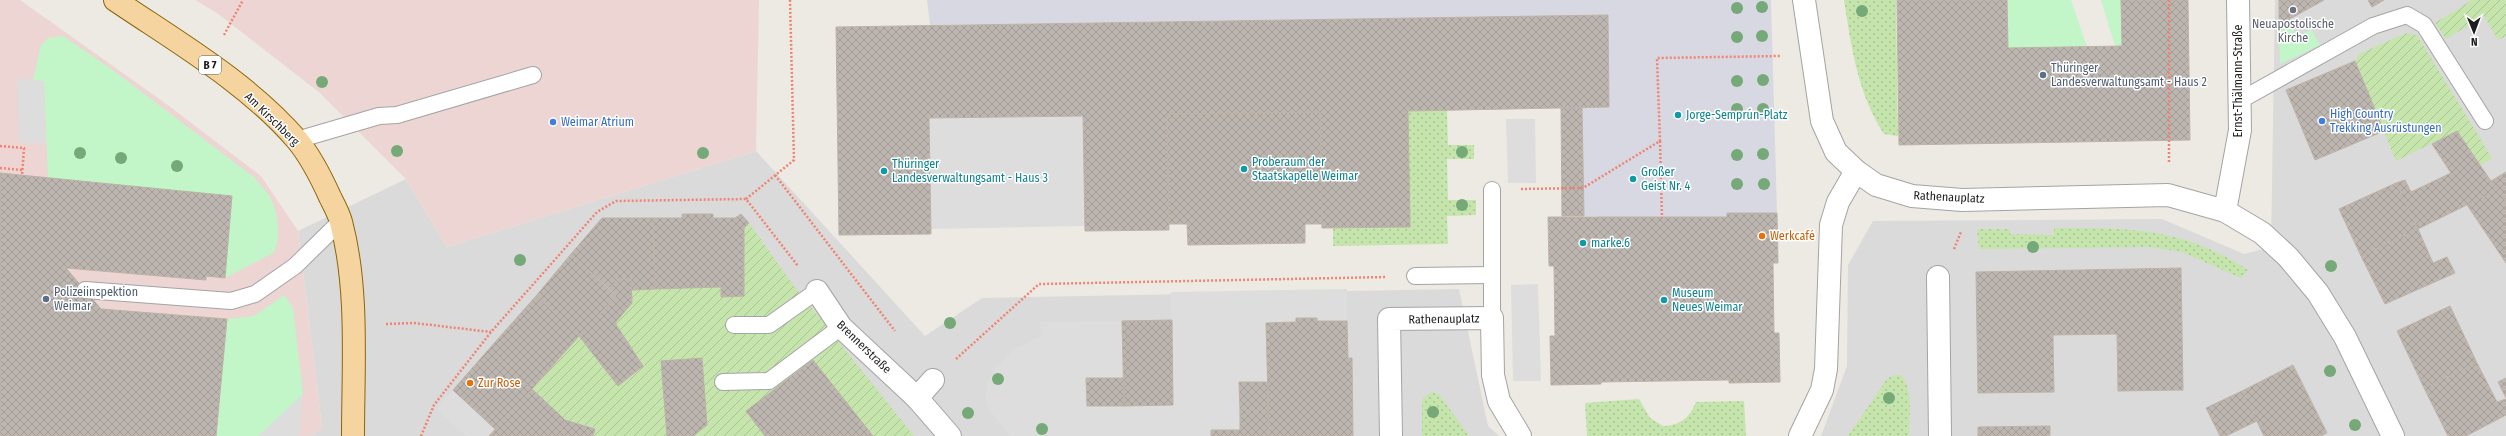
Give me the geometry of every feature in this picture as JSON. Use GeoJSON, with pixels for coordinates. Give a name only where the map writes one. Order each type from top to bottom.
{"type":"FeatureCollection","features":[{"type":"Feature","properties":{"kind":"main road","name":"Am Kirschberg"},"geometry":{"type":"LineString","coordinates":[[116,0],[207,63],[258,102],[297,140],[319,173],[341,221],[348,269],[353,325],[354,436]]}},
{"type":"Feature","properties":{"kind":"street","name":"Rathenauplatz"},"geometry":{"type":"LineString","coordinates":[[1804,0],[1822,121],[1836,152],[1856,171],[1876,186],[1912,196],[1962,200],[2168,195],[2225,211]]}},
{"type":"Feature","properties":{"kind":"street","name":"Ernst-Thälmann-Straße"},"geometry":{"type":"LineString","coordinates":[[2225,211],[2240,130],[2238,0]]}},
{"type":"Feature","properties":{"kind":"street"},"geometry":{"type":"LineString","coordinates":[[1800,436],[1822,390],[1826,369],[1831,225],[1838,202],[1856,171]]}},
{"type":"Feature","properties":{"kind":"street"},"geometry":{"type":"LineString","coordinates":[[2225,211],[2262,233],[2288,258],[2318,293],[2346,337],[2393,436]]}},
{"type":"Feature","properties":{"kind":"street"},"geometry":{"type":"LineString","coordinates":[[1938,277],[1940,436]]}},
{"type":"Feature","properties":{"kind":"street","name":"Brennerstraße"},"geometry":{"type":"LineString","coordinates":[[817,291],[841,327],[917,398],[950,436]]}},
{"type":"Feature","properties":{"kind":"street","name":"Rathenauplatz"},"geometry":{"type":"LineString","coordinates":[[1391,436],[1389,319],[1492,318],[1493,375],[1499,401],[1520,436]]}},
{"type":"Feature","properties":{"kind":"street"},"geometry":{"type":"LineString","coordinates":[[917,398],[933,380]]}},
{"type":"Feature","properties":{"kind":"lane"},"geometry":{"type":"LineString","coordinates":[[2239,101],[2373,26],[2407,15],[2424,25],[2486,121]]}},
{"type":"Feature","properties":{"kind":"lane"},"geometry":{"type":"LineString","coordinates":[[297,140],[379,116],[397,115],[533,75]]}},
{"type":"Feature","properties":{"kind":"lane"},"geometry":{"type":"LineString","coordinates":[[1492,190],[1492,318]]}},
{"type":"Feature","properties":{"kind":"lane"},"geometry":{"type":"LineString","coordinates":[[85,290],[231,300],[255,294],[295,266],[341,221]]}},
{"type":"Feature","properties":{"kind":"lane"},"geometry":{"type":"LineString","coordinates":[[1415,276],[1491,275]]}},
{"type":"Feature","properties":{"kind":"lane"},"geometry":{"type":"LineString","coordinates":[[734,326],[769,325],[817,291]]}},
{"type":"Feature","properties":{"kind":"lane"},"geometry":{"type":"LineString","coordinates":[[723,382],[769,381],[841,327]]}},
{"type":"Feature","properties":{"kind":"path"},"geometry":{"type":"LineString","coordinates":[[207,63],[243,0]]}},
{"type":"Feature","properties":{"kind":"path"},"geometry":{"type":"LineString","coordinates":[[421,436],[434,405],[491,332],[597,212],[616,201],[746,199],[794,160],[790,0]]}},
{"type":"Feature","properties":{"kind":"path"},"geometry":{"type":"LineString","coordinates":[[2169,0],[2171,141]]}},
{"type":"Feature","properties":{"kind":"path"},"geometry":{"type":"LineString","coordinates":[[1662,218],[1657,58],[1812,57]]}},
{"type":"Feature","properties":{"kind":"path"},"geometry":{"type":"LineString","coordinates":[[1492,190],[1583,188],[1660,141]]}},
{"type":"Feature","properties":{"kind":"path"},"geometry":{"type":"LineString","coordinates":[[0,146],[24,148],[22,176]]}},
{"type":"Feature","properties":{"kind":"path"},"geometry":{"type":"LineString","coordinates":[[0,168],[22,170]]}},
{"type":"Feature","properties":{"kind":"path"},"geometry":{"type":"LineString","coordinates":[[774,175],[899,336]]}},
{"type":"Feature","properties":{"kind":"path"},"geometry":{"type":"LineString","coordinates":[[746,199],[817,291]]}},
{"type":"Feature","properties":{"kind":"path"},"geometry":{"type":"LineString","coordinates":[[1938,277],[1961,236],[1962,200]]}},
{"type":"Feature","properties":{"kind":"path"},"geometry":{"type":"LineString","coordinates":[[933,380],[1039,284],[1415,276]]}},
{"type":"Feature","properties":{"kind":"path"},"geometry":{"type":"LineString","coordinates":[[414,323],[491,332]]}},
{"type":"Feature","properties":{"kind":"shaded area"},"geometry":{"type":"Polygon","coordinates":[[[0,0],[20,0],[165,103],[261,176],[298,231],[322,427],[312,436],[0,436],[0,0]]]}},
{"type":"Feature","properties":{"kind":"shaded area","name":"Weimar Atrium"},"geometry":{"type":"Polygon","coordinates":[[[195,0],[759,0],[756,151],[447,247],[406,179],[320,93],[217,13],[195,0]]]}},
{"type":"Feature","properties":{"kind":"shaded area","name":"Jorge-Semprún-Platz"},"geometry":{"type":"Polygon","coordinates":[[[927,0],[1771,0],[1777,213],[1727,213],[1727,217],[1598,218],[1598,216],[1584,216],[1582,108],[1609,107],[1608,15],[930,25],[927,0]]]}},
{"type":"Feature","properties":{"kind":"shaded area"},"geometry":{"type":"Polygon","coordinates":[[[2275,0],[2506,0],[2506,436],[1821,436],[1847,366],[1848,265],[1873,221],[2162,219],[2244,254],[2271,247],[2275,0]]]}},
{"type":"Feature","properties":{"kind":"shaded area"},"geometry":{"type":"Polygon","coordinates":[[[17,78],[44,81],[46,143],[19,143],[17,78]]]}},
{"type":"Feature","properties":{"kind":"shaded area"},"geometry":{"type":"Polygon","coordinates":[[[1083,116],[1085,226],[931,229],[929,118],[1083,116]]]}},
{"type":"Feature","properties":{"kind":"shaded area"},"geometry":{"type":"Polygon","coordinates":[[[1506,119],[1535,119],[1536,183],[1508,183],[1506,119]]]}},
{"type":"Feature","properties":{"kind":"shaded area"},"geometry":{"type":"Polygon","coordinates":[[[756,151],[925,336],[982,298],[1459,289],[1488,426],[1499,436],[312,436],[322,427],[298,231],[406,179],[447,247],[756,151]]]}},
{"type":"Feature","properties":{"kind":"shaded area"},"geometry":{"type":"Polygon","coordinates":[[[1538,284],[1541,381],[1513,381],[1511,285],[1538,284]]]}},
{"type":"Feature","properties":{"kind":"shaded area"},"geometry":{"type":"Polygon","coordinates":[[[1347,289],[1347,321],[1317,321],[1317,318],[1296,318],[1296,322],[1266,323],[1268,382],[1239,382],[1240,430],[1211,430],[1211,436],[1011,436],[989,410],[985,400],[987,384],[995,368],[1015,349],[1041,336],[1040,322],[1122,321],[1124,378],[1086,378],[1087,406],[1173,405],[1171,292],[1347,289]]]}},
{"type":"Feature","properties":{"kind":"shaded area"},"geometry":{"type":"Polygon","coordinates":[[[453,390],[495,429],[489,436],[466,436],[436,409],[453,390]]]}},
{"type":"Feature","properties":{"kind":"shaded area"},"geometry":{"type":"Polygon","coordinates":[[[303,394],[299,436],[259,436],[303,394]]]}},
{"type":"Feature","properties":{"kind":"green space"},"geometry":{"type":"Polygon","coordinates":[[[1844,0],[1896,0],[1898,136],[1884,134],[1868,103],[1857,70],[1844,0]]]}},
{"type":"Feature","properties":{"kind":"green space"},"geometry":{"type":"Polygon","coordinates":[[[2007,0],[2071,0],[2087,47],[2008,48],[2007,0]]]}},
{"type":"Feature","properties":{"kind":"green space"},"geometry":{"type":"Polygon","coordinates":[[[2101,0],[2121,0],[2122,46],[2115,46],[2101,0]]]}},
{"type":"Feature","properties":{"kind":"green space"},"geometry":{"type":"Polygon","coordinates":[[[2472,0],[2506,0],[2506,36],[2498,40],[2484,16],[2446,39],[2435,23],[2472,0]]]}},
{"type":"Feature","properties":{"kind":"green space"},"geometry":{"type":"Polygon","coordinates":[[[2288,21],[2298,37],[2311,29],[2320,45],[2280,64],[2279,25],[2288,21]]]}},
{"type":"Feature","properties":{"kind":"green space"},"geometry":{"type":"Polygon","coordinates":[[[2406,33],[2417,35],[2492,158],[2481,165],[2457,131],[2396,161],[2355,61],[2359,54],[2406,33]]]}},
{"type":"Feature","properties":{"kind":"green space"},"geometry":{"type":"Polygon","coordinates":[[[63,36],[110,68],[255,178],[271,198],[276,214],[278,235],[276,248],[273,253],[225,278],[48,178],[44,81],[33,80],[41,45],[48,38],[63,36]]]}},
{"type":"Feature","properties":{"kind":"green space"},"geometry":{"type":"Polygon","coordinates":[[[1447,110],[1448,145],[1474,145],[1474,159],[1447,159],[1448,200],[1476,200],[1476,215],[1447,216],[1448,244],[1333,246],[1333,228],[1409,227],[1408,111],[1447,110]]]}},
{"type":"Feature","properties":{"kind":"green space"},"geometry":{"type":"Polygon","coordinates":[[[749,223],[791,282],[914,436],[593,436],[595,428],[565,420],[532,389],[579,336],[618,386],[643,366],[615,323],[632,303],[632,290],[721,287],[722,297],[744,296],[744,228],[749,223]]]}},
{"type":"Feature","properties":{"kind":"green space"},"geometry":{"type":"Polygon","coordinates":[[[2054,228],[2131,230],[2155,233],[2201,245],[2248,270],[2241,278],[2182,252],[2150,247],[1979,249],[1977,229],[2010,229],[2010,234],[2054,235],[2054,228]]]}},
{"type":"Feature","properties":{"kind":"green space"},"geometry":{"type":"Polygon","coordinates":[[[284,295],[293,308],[303,394],[259,436],[216,436],[227,319],[254,316],[284,295]]]}},
{"type":"Feature","properties":{"kind":"green space"},"geometry":{"type":"Polygon","coordinates":[[[1894,375],[1901,375],[1908,388],[1910,404],[1909,436],[1848,436],[1887,379],[1894,375]]]}},
{"type":"Feature","properties":{"kind":"green space"},"geometry":{"type":"Polygon","coordinates":[[[1432,392],[1439,394],[1469,436],[1422,436],[1423,398],[1432,392]]]}},
{"type":"Feature","properties":{"kind":"green space"},"geometry":{"type":"Polygon","coordinates":[[[1639,399],[1650,418],[1663,426],[1669,426],[1684,420],[1691,412],[1696,402],[1744,401],[1746,436],[1587,436],[1585,403],[1639,399]]]}},
{"type":"Feature","properties":{"kind":"building","name":"Thüringer Landesverwaltungsamt - Haus 2"},"geometry":{"type":"Polygon","coordinates":[[[1897,0],[2007,0],[2008,48],[2122,46],[2121,0],[2188,0],[2190,140],[1899,145],[1897,0]]]}},
{"type":"Feature","properties":{"kind":"building","name":"Neuapostolische Kirche"},"geometry":{"type":"Polygon","coordinates":[[[2279,0],[2324,0],[2279,25],[2279,0]]]}},
{"type":"Feature","properties":{"kind":"building"},"geometry":{"type":"Polygon","coordinates":[[[2368,0],[2384,0],[2372,7],[2368,0]]]}},
{"type":"Feature","properties":{"kind":"building","name":"Thüringer Landesverwaltungsamt - Haus 3"},"geometry":{"type":"Polygon","coordinates":[[[1608,15],[1609,107],[1408,111],[1410,227],[1322,228],[1320,112],[1167,114],[1169,230],[1085,231],[1083,116],[929,118],[931,234],[839,235],[836,27],[1608,15]]]}},
{"type":"Feature","properties":{"kind":"building"},"geometry":{"type":"Polygon","coordinates":[[[2355,61],[2384,131],[2315,160],[2286,90],[2355,61]]]}},
{"type":"Feature","properties":{"kind":"building"},"geometry":{"type":"Polygon","coordinates":[[[1561,108],[1582,108],[1584,216],[1562,216],[1561,108]]]}},
{"type":"Feature","properties":{"kind":"building","name":"Proberaum der Staatskapelle Weimar"},"geometry":{"type":"Polygon","coordinates":[[[1320,112],[1322,224],[1305,224],[1305,243],[1188,245],[1187,224],[1169,224],[1167,114],[1320,112]]]}},
{"type":"Feature","properties":{"kind":"building"},"geometry":{"type":"Polygon","coordinates":[[[2457,131],[2497,190],[2418,229],[2396,183],[2405,180],[2411,192],[2451,173],[2432,144],[2457,131]]]}},
{"type":"Feature","properties":{"kind":"building"},"geometry":{"type":"Polygon","coordinates":[[[2506,172],[2506,202],[2491,181],[2506,172]]]}},
{"type":"Feature","properties":{"kind":"building","name":"Polizeiinspektion Weimar"},"geometry":{"type":"Polygon","coordinates":[[[0,173],[232,196],[225,278],[206,276],[206,280],[66,268],[101,309],[227,319],[216,436],[0,436],[0,173]]]}},
{"type":"Feature","properties":{"kind":"building"},"geometry":{"type":"Polygon","coordinates":[[[2396,183],[2418,229],[2361,256],[2339,209],[2396,183]]]}},
{"type":"Feature","properties":{"kind":"building"},"geometry":{"type":"Polygon","coordinates":[[[2497,190],[2506,202],[2506,263],[2467,205],[2497,190]]]}},
{"type":"Feature","properties":{"kind":"building","name":"Museum Neues Weimar"},"geometry":{"type":"Polygon","coordinates":[[[1727,213],[1777,213],[1778,263],[1773,263],[1774,333],[1779,333],[1780,382],[1729,383],[1729,380],[1601,382],[1601,384],[1551,385],[1550,336],[1555,336],[1554,266],[1549,266],[1548,217],[1727,217],[1727,213]]]}},
{"type":"Feature","properties":{"kind":"building"},"geometry":{"type":"Polygon","coordinates":[[[682,214],[713,214],[713,218],[735,218],[741,214],[749,223],[744,228],[744,296],[721,297],[721,287],[655,289],[653,218],[682,218],[682,214]]]}},
{"type":"Feature","properties":{"kind":"building"},"geometry":{"type":"Polygon","coordinates":[[[602,218],[653,218],[655,289],[632,290],[631,279],[617,279],[610,289],[571,254],[602,218]]]}},
{"type":"Feature","properties":{"kind":"building"},"geometry":{"type":"Polygon","coordinates":[[[2418,229],[2433,263],[2447,257],[2455,273],[2385,304],[2361,256],[2418,229]]]}},
{"type":"Feature","properties":{"kind":"building"},"geometry":{"type":"Polygon","coordinates":[[[571,254],[616,296],[579,336],[536,296],[571,254]]]}},
{"type":"Feature","properties":{"kind":"building"},"geometry":{"type":"Polygon","coordinates":[[[2181,268],[2183,390],[2118,391],[2117,334],[2053,335],[2054,392],[1978,393],[1976,272],[2181,268]]]}},
{"type":"Feature","properties":{"kind":"building"},"geometry":{"type":"Polygon","coordinates":[[[617,279],[631,279],[632,303],[615,323],[643,366],[618,386],[579,336],[616,296],[610,289],[617,279]]]}},
{"type":"Feature","properties":{"kind":"building"},"geometry":{"type":"Polygon","coordinates":[[[536,296],[579,336],[532,389],[489,349],[536,296]]]}},
{"type":"Feature","properties":{"kind":"building"},"geometry":{"type":"Polygon","coordinates":[[[2450,306],[2477,363],[2424,388],[2397,331],[2450,306]]]}},
{"type":"Feature","properties":{"kind":"building"},"geometry":{"type":"Polygon","coordinates":[[[1296,318],[1317,318],[1317,321],[1347,321],[1348,358],[1352,358],[1353,436],[1269,436],[1266,323],[1296,322],[1296,318]]]}},
{"type":"Feature","properties":{"kind":"building"},"geometry":{"type":"Polygon","coordinates":[[[1172,320],[1173,405],[1124,406],[1122,321],[1172,320]]]}},
{"type":"Feature","properties":{"kind":"building"},"geometry":{"type":"Polygon","coordinates":[[[489,349],[532,389],[495,429],[453,390],[489,349]]]}},
{"type":"Feature","properties":{"kind":"building"},"geometry":{"type":"Polygon","coordinates":[[[702,358],[707,425],[693,436],[667,436],[661,361],[702,358]]]}},
{"type":"Feature","properties":{"kind":"building"},"geometry":{"type":"Polygon","coordinates":[[[813,360],[873,436],[765,436],[746,411],[813,360]]]}},
{"type":"Feature","properties":{"kind":"building"},"geometry":{"type":"Polygon","coordinates":[[[2477,363],[2497,402],[2506,399],[2506,415],[2466,436],[2448,436],[2424,388],[2477,363]]]}},
{"type":"Feature","properties":{"kind":"building"},"geometry":{"type":"Polygon","coordinates":[[[2293,365],[2327,433],[2321,436],[2264,436],[2242,391],[2293,365]]]}},
{"type":"Feature","properties":{"kind":"building"},"geometry":{"type":"Polygon","coordinates":[[[1086,378],[1124,378],[1124,406],[1087,406],[1086,378]]]}},
{"type":"Feature","properties":{"kind":"building"},"geometry":{"type":"Polygon","coordinates":[[[2506,378],[2506,398],[2498,382],[2506,378]]]}},
{"type":"Feature","properties":{"kind":"building"},"geometry":{"type":"Polygon","coordinates":[[[1239,382],[1268,382],[1268,410],[1240,410],[1239,382]]]}},
{"type":"Feature","properties":{"kind":"building"},"geometry":{"type":"Polygon","coordinates":[[[532,389],[565,420],[560,436],[489,436],[532,389]]]}},
{"type":"Feature","properties":{"kind":"building"},"geometry":{"type":"Polygon","coordinates":[[[2242,391],[2257,421],[2226,436],[2220,436],[2206,408],[2242,391]]]}},
{"type":"Feature","properties":{"kind":"building"},"geometry":{"type":"Polygon","coordinates":[[[1240,410],[1268,410],[1269,436],[1211,436],[1211,430],[1240,430],[1240,410]]]}},
{"type":"Feature","properties":{"kind":"building"},"geometry":{"type":"Polygon","coordinates":[[[565,420],[595,429],[593,436],[560,436],[565,420]]]}},
{"type":"Feature","properties":{"kind":"building"},"geometry":{"type":"Polygon","coordinates":[[[2050,426],[2050,436],[1978,436],[1978,427],[2050,426]]]}},
{"type":"Feature","properties":{"kind":"place","name":"Neuapostolische Kirche"},"geometry":{"type":"Point","coordinates":[2293,10]}},
{"type":"Feature","properties":{"kind":"place","name":"Thüringer Landesverwaltungsamt - Haus 2"},"geometry":{"type":"Point","coordinates":[2043,75]}},
{"type":"Feature","properties":{"kind":"place","name":"Jorge-Semprún-Platz"},"geometry":{"type":"Point","coordinates":[1678,115]}},
{"type":"Feature","properties":{"kind":"place","name":"High Country Trekking Ausrüstungen"},"geometry":{"type":"Point","coordinates":[2322,121]}},
{"type":"Feature","properties":{"kind":"place","name":"Weimar Atrium"},"geometry":{"type":"Point","coordinates":[553,122]}},
{"type":"Feature","properties":{"kind":"place","name":"Proberaum der Staatskapelle Weimar"},"geometry":{"type":"Point","coordinates":[1244,169]}},
{"type":"Feature","properties":{"kind":"place","name":"Thüringer Landesverwaltungsamt - Haus 3"},"geometry":{"type":"Point","coordinates":[884,171]}},
{"type":"Feature","properties":{"kind":"place","name":"Großer Geist Nr. 4"},"geometry":{"type":"Point","coordinates":[1633,179]}},
{"type":"Feature","properties":{"kind":"place","name":"Werkcafé"},"geometry":{"type":"Point","coordinates":[1762,236]}},
{"type":"Feature","properties":{"kind":"place","name":"marke.6"},"geometry":{"type":"Point","coordinates":[1583,243]}},
{"type":"Feature","properties":{"kind":"place","name":"Polizeiinspektion Weimar"},"geometry":{"type":"Point","coordinates":[46,299]}},
{"type":"Feature","properties":{"kind":"place","name":"Museum Neues Weimar"},"geometry":{"type":"Point","coordinates":[1664,300]}},
{"type":"Feature","properties":{"kind":"place","name":"Zur Rose"},"geometry":{"type":"Point","coordinates":[470,383]}}]}
